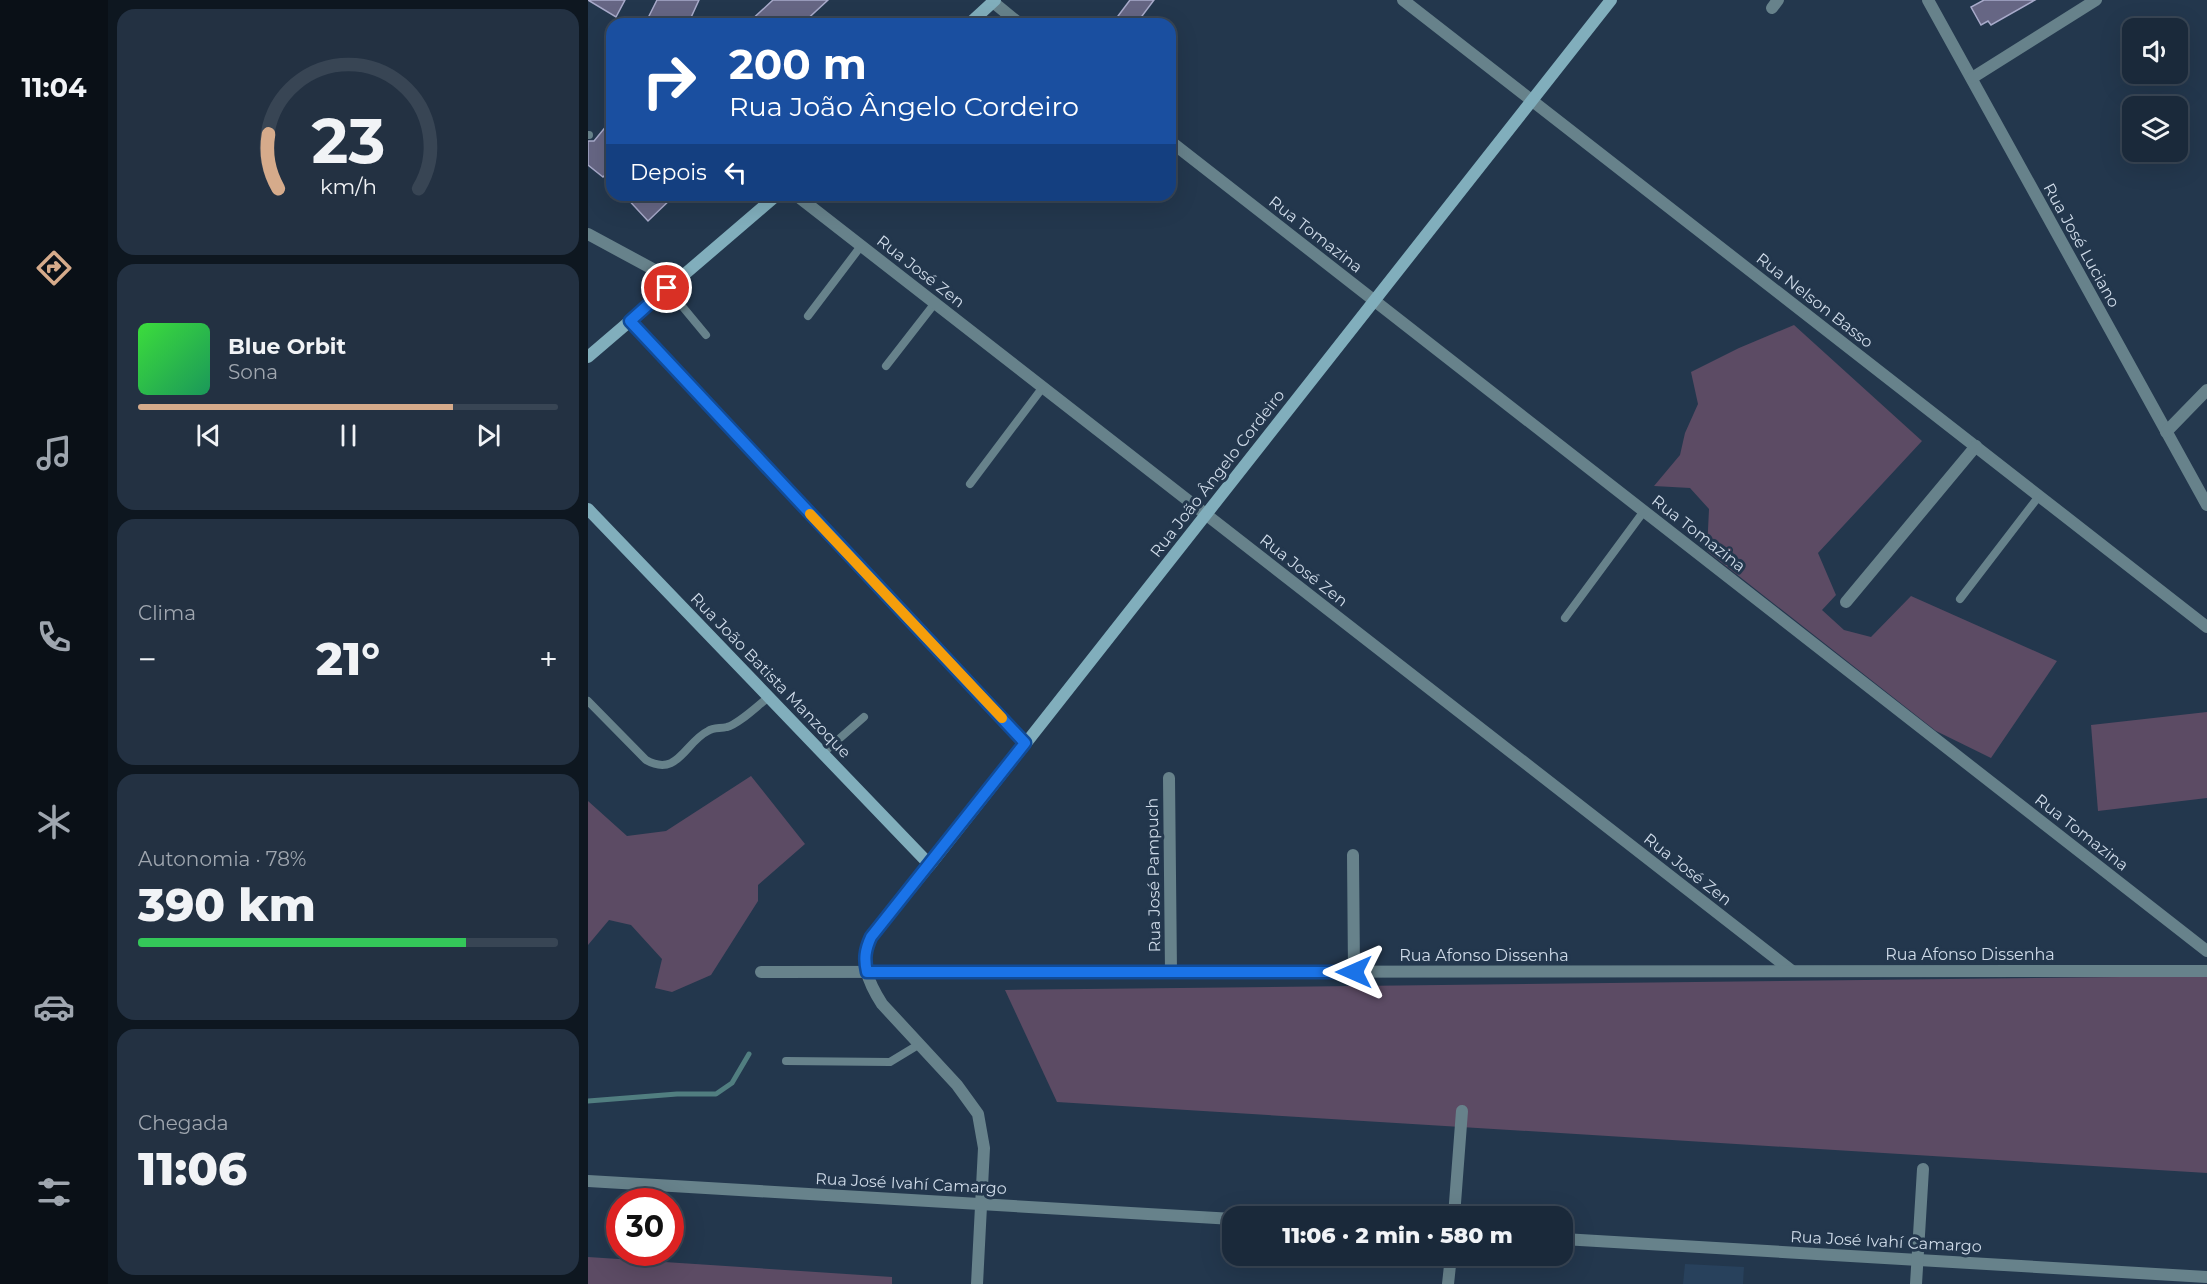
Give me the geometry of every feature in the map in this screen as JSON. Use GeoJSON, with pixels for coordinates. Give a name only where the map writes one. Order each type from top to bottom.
{"type":"FeatureCollection","features":[{"type":"Feature","properties":{"kind":"street","name":"Rua Nelson Basso"},"geometry":{"type":"LineString","coordinates":[[1403,0],[2207,627]]}},
{"type":"Feature","properties":{"kind":"street","name":"Rua João Ângelo Cordeiro"},"geometry":{"type":"LineString","coordinates":[[867,972],[864,959],[871,937],[1611,0]]}},
{"type":"Feature","properties":{"kind":"street","name":"Rua José Luciano"},"geometry":{"type":"LineString","coordinates":[[1928,0],[2207,505]]}},
{"type":"Feature","properties":{"kind":"street"},"geometry":{"type":"LineString","coordinates":[[1972,78],[2096,0]]}},
{"type":"Feature","properties":{"kind":"street"},"geometry":{"type":"LineString","coordinates":[[976,18],[994,1],[1013,18]]}},
{"type":"Feature","properties":{"kind":"street","name":"Rua Tomazina"},"geometry":{"type":"LineString","coordinates":[[1176,146],[2207,951]]}},
{"type":"Feature","properties":{"kind":"street"},"geometry":{"type":"LineString","coordinates":[[588,357],[770,201]]}},
{"type":"Feature","properties":{"kind":"street","name":"Rua José Zen"},"geometry":{"type":"LineString","coordinates":[[804,201],[1792,971]]}},
{"type":"Feature","properties":{"kind":"street"},"geometry":{"type":"LineString","coordinates":[[588,234],[671,285]]}},
{"type":"Feature","properties":{"kind":"street"},"geometry":{"type":"LineString","coordinates":[[2166,432],[2207,390]]}},
{"type":"Feature","properties":{"kind":"street"},"geometry":{"type":"LineString","coordinates":[[1846,602],[1976,446]]}},
{"type":"Feature","properties":{"kind":"street","name":"Rua João Batista Manzoque"},"geometry":{"type":"LineString","coordinates":[[588,509],[930,865]]}},
{"type":"Feature","properties":{"kind":"street","name":"Rua José Pampuch"},"geometry":{"type":"LineString","coordinates":[[1169,778],[1171,972]]}},
{"type":"Feature","properties":{"kind":"street"},"geometry":{"type":"LineString","coordinates":[[1353,855],[1354,972]]}},
{"type":"Feature","properties":{"kind":"street","name":"Rua Afonso Dissenha"},"geometry":{"type":"LineString","coordinates":[[761,972],[2207,970]]}},
{"type":"Feature","properties":{"kind":"street"},"geometry":{"type":"LineString","coordinates":[[867,972],[872,989],[882,1004],[963,1092],[978,1114],[984,1148],[978,1284]]}},
{"type":"Feature","properties":{"kind":"street"},"geometry":{"type":"LineString","coordinates":[[1455,1206],[1462,1111]]}},
{"type":"Feature","properties":{"kind":"street"},"geometry":{"type":"LineString","coordinates":[[1916,1284],[1923,1169]]}},
{"type":"Feature","properties":{"kind":"street","name":"Rua José Ivahí Camargo"},"geometry":{"type":"LineString","coordinates":[[588,1180],[1222,1218]]}},
{"type":"Feature","properties":{"kind":"street","name":"Rua José Ivahí Camargo"},"geometry":{"type":"LineString","coordinates":[[1573,1240],[2207,1277]]}},
{"type":"Feature","properties":{"kind":"street"},"geometry":{"type":"LineString","coordinates":[[1448,1284],[1450,1266]]}},
{"type":"Feature","properties":{"kind":"lane"},"geometry":{"type":"LineString","coordinates":[[808,316],[861,246]]}},
{"type":"Feature","properties":{"kind":"lane"},"geometry":{"type":"LineString","coordinates":[[671,285],[706,335]]}},
{"type":"Feature","properties":{"kind":"lane"},"geometry":{"type":"LineString","coordinates":[[886,366],[935,303]]}},
{"type":"Feature","properties":{"kind":"lane"},"geometry":{"type":"LineString","coordinates":[[630,321],[1025,743]]}},
{"type":"Feature","properties":{"kind":"lane"},"geometry":{"type":"LineString","coordinates":[[970,484],[1043,387]]}},
{"type":"Feature","properties":{"kind":"lane"},"geometry":{"type":"LineString","coordinates":[[1959,599],[2039,496]]}},
{"type":"Feature","properties":{"kind":"lane"},"geometry":{"type":"LineString","coordinates":[[1564,618],[1644,511]]}},
{"type":"Feature","properties":{"kind":"lane"},"geometry":{"type":"LineString","coordinates":[[588,701],[646,760],[654,765],[665,765],[677,760],[707,731],[733,725],[769,697]]}},
{"type":"Feature","properties":{"kind":"lane"},"geometry":{"type":"LineString","coordinates":[[823,753],[864,717]]}},
{"type":"Feature","properties":{"kind":"lane"},"geometry":{"type":"LineString","coordinates":[[786,1061],[890,1062],[898,1059],[918,1044]]}},
{"type":"Feature","properties":{"kind":"shaded area"},"geometry":{"type":"Polygon","coordinates":[[[1794,325],[1922,441],[1818,553],[1836,595],[1822,610],[1844,630],[1871,637],[1911,596],[2057,661],[1991,758],[1936,731],[1707,551],[1709,509],[1690,488],[1654,486],[1680,455],[1685,433],[1698,404],[1691,372],[1739,348],[1794,325]]]}},
{"type":"Feature","properties":{"kind":"shaded area"},"geometry":{"type":"Polygon","coordinates":[[[2207,712],[2207,798],[2098,811],[2091,725],[2207,712]]]}},
{"type":"Feature","properties":{"kind":"shaded area"},"geometry":{"type":"Polygon","coordinates":[[[751,776],[805,844],[758,885],[758,901],[711,975],[672,992],[655,988],[662,959],[631,925],[609,920],[588,945],[588,801],[627,836],[666,831],[751,776]]]}},
{"type":"Feature","properties":{"kind":"shaded area"},"geometry":{"type":"Polygon","coordinates":[[[2207,976],[2207,1173],[1057,1102],[1005,990],[2207,976]]]}},
{"type":"Feature","properties":{"kind":"shaded area"},"geometry":{"type":"Polygon","coordinates":[[[588,1257],[606,1258],[606,1266],[684,1266],[684,1263],[892,1277],[892,1284],[588,1284],[588,1257]]]}},
{"type":"Feature","properties":{"kind":"shaded area"},"geometry":{"type":"Polygon","coordinates":[[[1685,1264],[1744,1267],[1743,1284],[1683,1284],[1685,1264]]]}},
{"type":"Feature","properties":{"kind":"building"},"geometry":{"type":"Polygon","coordinates":[[[588,0],[625,0],[616,17],[588,0]]]}},
{"type":"Feature","properties":{"kind":"building"},"geometry":{"type":"Polygon","coordinates":[[[657,0],[699,0],[691,18],[648,18],[657,0]]]}},
{"type":"Feature","properties":{"kind":"building"},"geometry":{"type":"Polygon","coordinates":[[[773,0],[828,0],[808,18],[754,18],[773,0]]]}},
{"type":"Feature","properties":{"kind":"building"},"geometry":{"type":"Polygon","coordinates":[[[1130,0],[1154,0],[1140,18],[1116,18],[1130,0]]]}},
{"type":"Feature","properties":{"kind":"building"},"geometry":{"type":"Polygon","coordinates":[[[1984,0],[2035,0],[1991,25],[1988,21],[1981,25],[1971,7],[1984,0]]]}},
{"type":"Feature","properties":{"kind":"building"},"geometry":{"type":"Polygon","coordinates":[[[606,126],[606,176],[603,177],[588,165],[588,141],[594,141],[606,126]]]}},
{"type":"Feature","properties":{"kind":"building"},"geometry":{"type":"Polygon","coordinates":[[[630,201],[669,201],[648,221],[630,201]]]}},
{"type":"Feature","properties":{"kind":"waterway"},"geometry":{"type":"LineString","coordinates":[[588,1101],[677,1094],[716,1094],[732,1083],[749,1054]]}},
{"type":"Feature","properties":{"kind":"slow traffic"},"geometry":{"type":"LineString","coordinates":[[810,514],[1002,718]]}},
{"type":"Feature","properties":{"kind":"route"},"geometry":{"type":"LineString","coordinates":[[667,288],[630,321],[1025,743],[871,937],[864,959],[867,972],[1354,972]]}}]}
